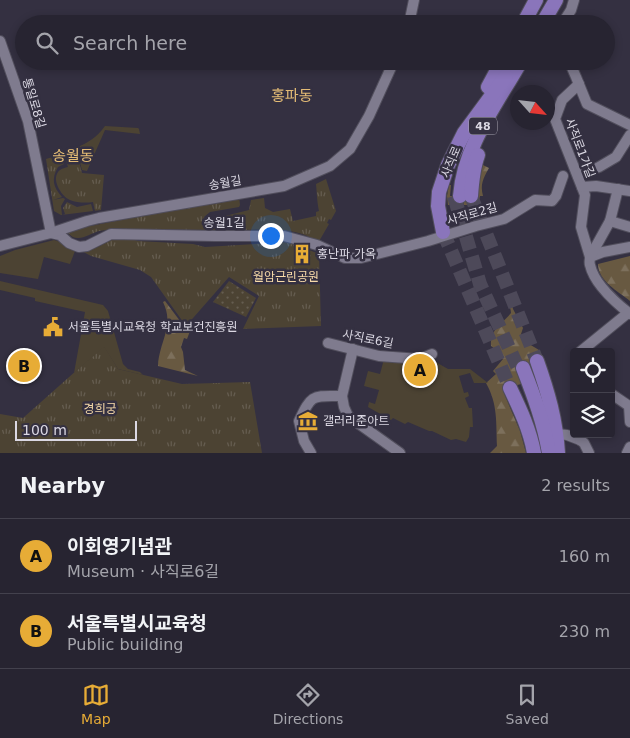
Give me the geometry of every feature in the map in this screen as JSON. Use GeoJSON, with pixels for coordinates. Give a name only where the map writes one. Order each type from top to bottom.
{"type":"FeatureCollection","features":[{"type":"Feature","properties":{"kind":"main road"},"geometry":{"type":"LineString","coordinates":[[528,15],[536,0]]}},
{"type":"Feature","properties":{"kind":"main road"},"geometry":{"type":"LineString","coordinates":[[539,15],[547,0]]}},
{"type":"Feature","properties":{"kind":"main road"},"geometry":{"type":"LineString","coordinates":[[547,15],[556,0]]}},
{"type":"Feature","properties":{"kind":"main road"},"geometry":{"type":"LineString","coordinates":[[556,15],[564,0]]}},
{"type":"Feature","properties":{"kind":"main road"},"geometry":{"type":"LineString","coordinates":[[464,133],[497,70]]}},
{"type":"Feature","properties":{"kind":"main road","name":"사직로"},"geometry":{"type":"LineString","coordinates":[[443,232],[438,206],[439,192],[448,165],[464,133],[512,70]]}},
{"type":"Feature","properties":{"kind":"main road","name":"사직로"},"geometry":{"type":"LineString","coordinates":[[512,70],[470,152],[461,182],[462,196],[472,179],[475,163],[496,117],[513,70]]}},
{"type":"Feature","properties":{"kind":"main road"},"geometry":{"type":"LineString","coordinates":[[496,117],[525,70]]}},
{"type":"Feature","properties":{"kind":"main road"},"geometry":{"type":"LineString","coordinates":[[536,361],[549,396],[557,434],[558,453]]}},
{"type":"Feature","properties":{"kind":"main road"},"geometry":{"type":"LineString","coordinates":[[544,453],[521,369],[536,404],[549,453]]}},
{"type":"Feature","properties":{"kind":"main road"},"geometry":{"type":"LineString","coordinates":[[510,388],[525,421],[534,453]]}},
{"type":"Feature","properties":{"kind":"street"},"geometry":{"type":"LineString","coordinates":[[406,0],[409,15]]}},
{"type":"Feature","properties":{"kind":"street"},"geometry":{"type":"LineString","coordinates":[[411,15],[414,0]]}},
{"type":"Feature","properties":{"kind":"street"},"geometry":{"type":"LineString","coordinates":[[568,15],[574,0]]}},
{"type":"Feature","properties":{"kind":"street","name":"통일로8길"},"geometry":{"type":"LineString","coordinates":[[0,41],[28,121],[51,232]]}},
{"type":"Feature","properties":{"kind":"street","name":"송월길"},"geometry":{"type":"LineString","coordinates":[[0,246],[99,218],[284,186],[330,166],[350,149],[369,116],[390,70]]}},
{"type":"Feature","properties":{"kind":"street"},"geometry":{"type":"LineString","coordinates":[[573,70],[587,104],[630,125]]}},
{"type":"Feature","properties":{"kind":"street","name":"사직로1가길"},"geometry":{"type":"LineString","coordinates":[[579,84],[562,100],[555,119],[585,195],[581,227],[590,257],[590,265],[598,283],[605,292],[629,314]]}},
{"type":"Feature","properties":{"kind":"street"},"geometry":{"type":"LineString","coordinates":[[578,176],[616,157],[630,135]]}},
{"type":"Feature","properties":{"kind":"street","name":"사직로2길"},"geometry":{"type":"LineString","coordinates":[[428,241],[459,230],[504,219],[535,200],[552,201],[556,196],[563,176]]}},
{"type":"Feature","properties":{"kind":"street"},"geometry":{"type":"LineString","coordinates":[[582,187],[625,188],[610,222],[590,257]]}},
{"type":"Feature","properties":{"kind":"street"},"geometry":{"type":"LineString","coordinates":[[610,222],[630,227]]}},
{"type":"Feature","properties":{"kind":"street","name":"송월1길"},"geometry":{"type":"LineString","coordinates":[[51,232],[60,235],[79,247],[87,246],[112,234],[284,236],[317,245],[346,258],[361,258],[428,241]]}},
{"type":"Feature","properties":{"kind":"street"},"geometry":{"type":"LineString","coordinates":[[590,257],[603,252],[630,247]]}},
{"type":"Feature","properties":{"kind":"street"},"geometry":{"type":"LineString","coordinates":[[585,348],[629,314]]}},
{"type":"Feature","properties":{"kind":"street","name":"사직로6길"},"geometry":{"type":"LineString","coordinates":[[328,343],[379,356],[420,359],[432,354]]}},
{"type":"Feature","properties":{"kind":"street"},"geometry":{"type":"LineString","coordinates":[[353,349],[342,396],[348,416],[400,453]]}},
{"type":"Feature","properties":{"kind":"street"},"geometry":{"type":"LineString","coordinates":[[311,453],[304,441],[299,421],[304,410],[316,396],[342,396]]}},
{"type":"Feature","properties":{"kind":"street"},"geometry":{"type":"LineString","coordinates":[[615,396],[629,406],[630,422]]}},
{"type":"Feature","properties":{"kind":"street"},"geometry":{"type":"LineString","coordinates":[[557,434],[570,435]]}},
{"type":"Feature","properties":{"kind":"street"},"geometry":{"type":"LineString","coordinates":[[581,438],[589,453]]}},
{"type":"Feature","properties":{"kind":"street"},"geometry":{"type":"LineString","coordinates":[[627,453],[630,447]]}},
{"type":"Feature","properties":{"kind":"green space"},"geometry":{"type":"Polygon","coordinates":[[[105,126],[138,128],[140,134],[105,130],[87,171],[82,170],[76,148],[92,139],[105,126]]]}},
{"type":"Feature","properties":{"kind":"green space"},"geometry":{"type":"Polygon","coordinates":[[[76,150],[82,173],[104,175],[101,210],[95,211],[93,202],[70,200],[60,191],[56,182],[57,173],[61,169],[68,167],[66,161],[70,160],[71,162],[75,160],[73,155],[64,159],[64,164],[58,167],[54,175],[55,186],[62,197],[53,200],[65,199],[61,206],[62,215],[54,211],[46,159],[76,150]]]}},
{"type":"Feature","properties":{"kind":"green space"},"geometry":{"type":"Polygon","coordinates":[[[483,165],[489,168],[483,182],[483,196],[480,196],[479,201],[470,201],[470,205],[464,205],[463,202],[448,205],[449,185],[451,185],[450,196],[462,197],[480,174],[483,165]]]}},
{"type":"Feature","properties":{"kind":"green space"},"geometry":{"type":"Polygon","coordinates":[[[326,179],[336,211],[331,220],[329,219],[327,223],[329,224],[318,243],[297,232],[234,230],[231,220],[209,222],[209,220],[249,210],[251,200],[264,198],[265,208],[273,212],[290,209],[293,221],[316,216],[316,212],[319,211],[316,184],[326,179]]]}},
{"type":"Feature","properties":{"kind":"green space"},"geometry":{"type":"Polygon","coordinates":[[[239,197],[239,207],[210,212],[204,217],[206,226],[221,226],[222,230],[112,229],[79,238],[75,238],[68,233],[70,230],[239,197]]]}},
{"type":"Feature","properties":{"kind":"green space"},"geometry":{"type":"Polygon","coordinates":[[[67,202],[77,207],[91,204],[93,211],[63,215],[65,214],[63,208],[67,202]]]}},
{"type":"Feature","properties":{"kind":"green space","name":"월암근린공원"},"geometry":{"type":"Polygon","coordinates":[[[131,239],[193,244],[205,247],[289,242],[319,254],[321,326],[243,329],[259,296],[229,277],[186,326],[151,277],[140,270],[91,256],[76,248],[88,251],[110,240],[131,239]]]}},
{"type":"Feature","properties":{"kind":"green space"},"geometry":{"type":"Polygon","coordinates":[[[54,240],[75,251],[70,264],[44,257],[38,279],[0,273],[0,256],[54,240]]]}},
{"type":"Feature","properties":{"kind":"green space"},"geometry":{"type":"Polygon","coordinates":[[[630,256],[630,301],[605,281],[601,276],[598,264],[630,256]]]}},
{"type":"Feature","properties":{"kind":"green space"},"geometry":{"type":"Polygon","coordinates":[[[0,281],[103,305],[108,311],[123,364],[128,369],[140,372],[143,375],[118,369],[104,347],[74,373],[85,312],[35,301],[35,298],[0,290],[0,281]]]}},
{"type":"Feature","properties":{"kind":"green space"},"geometry":{"type":"Polygon","coordinates":[[[229,281],[256,298],[246,317],[213,302],[229,281]]]}},
{"type":"Feature","properties":{"kind":"green space"},"geometry":{"type":"Polygon","coordinates":[[[509,294],[513,309],[523,328],[520,337],[539,350],[542,358],[532,372],[517,371],[521,384],[503,391],[520,431],[526,453],[490,453],[497,446],[496,421],[493,398],[486,383],[496,374],[493,371],[503,359],[494,351],[495,349],[491,346],[491,340],[494,331],[511,313],[507,297],[509,294]]]}},
{"type":"Feature","properties":{"kind":"green space"},"geometry":{"type":"Polygon","coordinates":[[[165,301],[186,329],[190,331],[187,339],[184,338],[181,347],[185,370],[198,376],[158,366],[167,326],[163,302],[165,301]]]}},
{"type":"Feature","properties":{"kind":"green space","name":"경희궁"},"geometry":{"type":"Polygon","coordinates":[[[104,346],[118,369],[182,384],[250,382],[262,453],[0,453],[0,414],[23,418],[104,346]]]}},
{"type":"Feature","properties":{"kind":"green space"},"geometry":{"type":"Polygon","coordinates":[[[384,359],[424,364],[434,361],[448,369],[470,369],[488,383],[474,383],[470,373],[459,376],[464,393],[468,392],[469,396],[465,398],[469,408],[472,408],[473,427],[470,427],[469,437],[466,442],[456,439],[451,440],[408,422],[405,424],[393,418],[391,420],[368,407],[369,402],[375,404],[379,390],[364,386],[368,371],[380,374],[384,359]]]}},
{"type":"Feature","properties":{"kind":"tunnel"},"geometry":{"type":"LineString","coordinates":[[454,196],[480,284],[519,370]]}},
{"type":"Feature","properties":{"kind":"tunnel"},"geometry":{"type":"LineString","coordinates":[[471,196],[537,361]]}},
{"type":"Feature","properties":{"kind":"tunnel"},"geometry":{"type":"LineString","coordinates":[[443,232],[510,388]]}},
{"type":"Feature","properties":{"kind":"place","name":"홍난파 가옥"},"geometry":{"type":"Point","coordinates":[302,254]}},
{"type":"Feature","properties":{"kind":"place","name":"서울특별시교육청 학교보건진흥원"},"geometry":{"type":"Point","coordinates":[53,327]}},
{"type":"Feature","properties":{"kind":"place","name":"서울특별시교육청"},"geometry":{"type":"Point","coordinates":[24,366]}},
{"type":"Feature","properties":{"kind":"place","name":"이회영기념관"},"geometry":{"type":"Point","coordinates":[420,370]}},
{"type":"Feature","properties":{"kind":"place","name":"갤러리준아트"},"geometry":{"type":"Point","coordinates":[308,421]}},
{"type":"Feature","properties":{"kind":"district","name":"홍파동"},"geometry":{"type":"Point","coordinates":[292,96]}},
{"type":"Feature","properties":{"kind":"district","name":"송월동"},"geometry":{"type":"Point","coordinates":[73,156]}}]}
